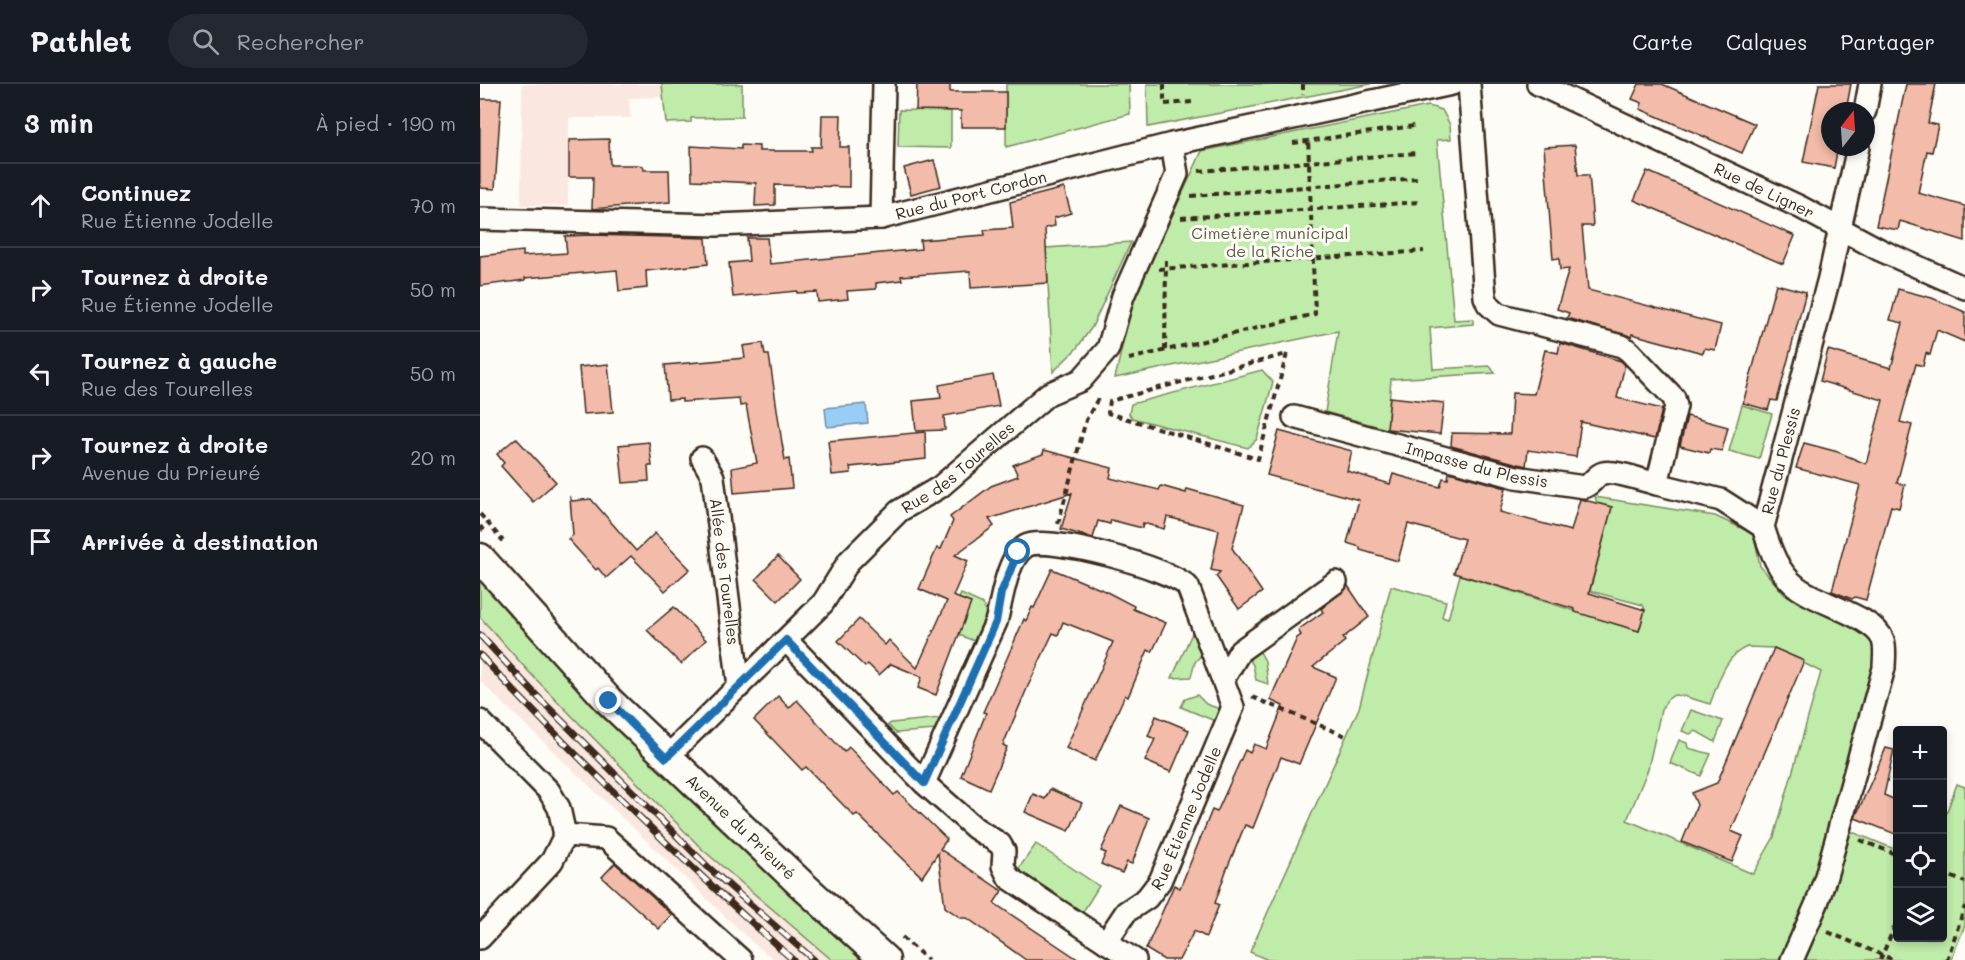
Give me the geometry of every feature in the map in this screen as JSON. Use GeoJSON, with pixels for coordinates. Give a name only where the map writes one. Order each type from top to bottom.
{"type":"FeatureCollection","features":[{"type":"Feature","properties":{"kind":"street"},"geometry":{"type":"LineString","coordinates":[[881,218],[884,84]]}},
{"type":"Feature","properties":{"kind":"street","name":"Rue du Port Cordon"},"geometry":{"type":"LineString","coordinates":[[480,219],[717,225],[881,218],[915,212],[1172,144],[1452,84]]}},
{"type":"Feature","properties":{"kind":"street"},"geometry":{"type":"LineString","coordinates":[[1469,84],[1485,297],[1488,304],[1499,314],[1622,346],[1671,392],[1676,406],[1657,484]]}},
{"type":"Feature","properties":{"kind":"street"},"geometry":{"type":"LineString","coordinates":[[1538,84],[1565,90]]}},
{"type":"Feature","properties":{"kind":"street"},"geometry":{"type":"LineString","coordinates":[[1867,102],[1870,84]]}},
{"type":"Feature","properties":{"kind":"street","name":"Rue de Ligner"},"geometry":{"type":"LineString","coordinates":[[1565,90],[1800,207],[1880,250],[1965,288]]}},
{"type":"Feature","properties":{"kind":"street","name":"Rue des Tourelles"},"geometry":{"type":"LineString","coordinates":[[666,758],[822,603],[849,561],[899,511],[940,487],[1048,394],[1081,380],[1108,349],[1123,296],[1177,174],[1172,144]]}},
{"type":"Feature","properties":{"kind":"street","name":"Rue du Plessis"},"geometry":{"type":"LineString","coordinates":[[1792,960],[1826,876],[1884,668],[1883,641],[1871,626],[1810,596],[1791,581],[1775,560],[1763,527],[1841,229],[1856,156]]}},
{"type":"Feature","properties":{"kind":"street","name":"Impasse du Plessis"},"geometry":{"type":"LineString","coordinates":[[1294,417],[1516,477],[1584,488],[1604,473],[1657,484],[1721,500],[1763,527]]}},
{"type":"Feature","properties":{"kind":"street","name":"Allée des Tourelles"},"geometry":{"type":"LineString","coordinates":[[702,458],[713,477],[739,687]]}},
{"type":"Feature","properties":{"kind":"street","name":"Rue Étienne Jodelle"},"geometry":{"type":"LineString","coordinates":[[924,783],[996,622],[1001,593],[1018,552],[1035,543],[1053,543],[1166,572],[1183,581],[1233,707],[1160,881],[1147,898],[1126,912],[1106,942]]}},
{"type":"Feature","properties":{"kind":"street","name":"Avenue du Prieuré"},"geometry":{"type":"LineString","coordinates":[[480,558],[557,647],[666,758],[885,960]]}},
{"type":"Feature","properties":{"kind":"street"},"geometry":{"type":"LineString","coordinates":[[1226,685],[1240,651],[1336,582]]}},
{"type":"Feature","properties":{"kind":"street"},"geometry":{"type":"LineString","coordinates":[[786,640],[924,783],[975,828],[1000,844],[1004,851],[1003,866],[1009,878],[1134,960]]}},
{"type":"Feature","properties":{"kind":"street"},"geometry":{"type":"LineString","coordinates":[[480,721],[549,791],[559,808],[565,835],[552,861],[480,938]]}},
{"type":"Feature","properties":{"kind":"street"},"geometry":{"type":"LineString","coordinates":[[565,835],[576,834],[606,838],[741,960]]}},
{"type":"Feature","properties":{"kind":"path"},"geometry":{"type":"LineString","coordinates":[[1164,84],[1164,104],[1193,102]]}},
{"type":"Feature","properties":{"kind":"path"},"geometry":{"type":"LineString","coordinates":[[1119,361],[1315,314],[1308,141],[1303,84]]}},
{"type":"Feature","properties":{"kind":"path"},"geometry":{"type":"LineString","coordinates":[[1287,144],[1414,126]]}},
{"type":"Feature","properties":{"kind":"path"},"geometry":{"type":"LineString","coordinates":[[1192,172],[1416,153]]}},
{"type":"Feature","properties":{"kind":"path"},"geometry":{"type":"LineString","coordinates":[[1181,197],[1418,178]]}},
{"type":"Feature","properties":{"kind":"path"},"geometry":{"type":"LineString","coordinates":[[1171,219],[1420,202]]}},
{"type":"Feature","properties":{"kind":"path"},"geometry":{"type":"LineString","coordinates":[[1165,350],[1166,249]]}},
{"type":"Feature","properties":{"kind":"path"},"geometry":{"type":"LineString","coordinates":[[1134,271],[1424,251]]}},
{"type":"Feature","properties":{"kind":"path"},"geometry":{"type":"LineString","coordinates":[[1287,354],[1258,459],[1108,413],[1110,401],[1287,354]]}},
{"type":"Feature","properties":{"kind":"path"},"geometry":{"type":"LineString","coordinates":[[1053,543],[1086,420],[1101,394]]}},
{"type":"Feature","properties":{"kind":"path"},"geometry":{"type":"LineString","coordinates":[[1226,685],[1348,737]]}},
{"type":"Feature","properties":{"kind":"path"},"geometry":{"type":"LineString","coordinates":[[1861,839],[1893,853]]}},
{"type":"Feature","properties":{"kind":"path"},"geometry":{"type":"LineString","coordinates":[[1947,875],[1965,882]]}},
{"type":"Feature","properties":{"kind":"path"},"geometry":{"type":"LineString","coordinates":[[1947,960],[1965,906]]}},
{"type":"Feature","properties":{"kind":"path"},"geometry":{"type":"LineString","coordinates":[[1881,958],[1893,930]]}},
{"type":"Feature","properties":{"kind":"path"},"geometry":{"type":"LineString","coordinates":[[1828,932],[1881,958],[1894,960]]}},
{"type":"Feature","properties":{"kind":"shaded area"},"geometry":{"type":"Polygon","coordinates":[[[522,84],[662,84],[662,97],[629,98],[631,118],[569,118],[568,206],[521,205],[522,84]]]}},
{"type":"Feature","properties":{"kind":"shaded area"},"geometry":{"type":"Polygon","coordinates":[[[480,617],[528,671],[703,850],[832,960],[775,960],[753,943],[480,681],[480,617]]]}},
{"type":"Feature","properties":{"kind":"green space"},"geometry":{"type":"Polygon","coordinates":[[[662,84],[742,84],[742,117],[691,118],[691,122],[666,123],[662,84]]]}},
{"type":"Feature","properties":{"kind":"green space"},"geometry":{"type":"Polygon","coordinates":[[[1006,84],[1129,84],[1130,114],[1006,147],[1006,84]]]}},
{"type":"Feature","properties":{"kind":"green space"},"geometry":{"type":"Polygon","coordinates":[[[1147,84],[1371,84],[1148,127],[1147,84]]]}},
{"type":"Feature","properties":{"kind":"green space","name":"Cimetière municipal de la Riche"},"geometry":{"type":"Polygon","coordinates":[[[1428,106],[1442,110],[1450,125],[1451,139],[1437,140],[1454,320],[1473,319],[1473,324],[1430,328],[1433,369],[1490,366],[1495,373],[1391,379],[1387,429],[1325,412],[1338,331],[1115,378],[1132,303],[1202,151],[1428,106]]]}},
{"type":"Feature","properties":{"kind":"green space"},"geometry":{"type":"Polygon","coordinates":[[[899,110],[951,111],[951,148],[898,147],[899,110]]]}},
{"type":"Feature","properties":{"kind":"green space"},"geometry":{"type":"Polygon","coordinates":[[[1131,242],[1092,327],[1077,348],[1053,372],[1046,248],[1131,242]]]}},
{"type":"Feature","properties":{"kind":"green space"},"geometry":{"type":"Polygon","coordinates":[[[1262,370],[1273,382],[1257,439],[1248,448],[1132,418],[1129,414],[1131,404],[1262,370]]]}},
{"type":"Feature","properties":{"kind":"green space"},"geometry":{"type":"Polygon","coordinates":[[[1742,405],[1772,414],[1759,459],[1729,451],[1742,405]]]}},
{"type":"Feature","properties":{"kind":"green space"},"geometry":{"type":"Polygon","coordinates":[[[1595,497],[1715,516],[1754,534],[1760,566],[1785,595],[1859,620],[1873,640],[1876,668],[1835,800],[1814,888],[1782,960],[1268,960],[1250,952],[1359,708],[1391,586],[1446,601],[1442,617],[1448,619],[1460,575],[1639,631],[1645,610],[1643,605],[1590,591],[1612,507],[1597,503],[1595,497]],[[1747,647],[1739,651],[1723,671],[1710,704],[1674,695],[1667,700],[1661,710],[1648,769],[1627,820],[1753,874],[1774,837],[1821,672],[1774,648],[1747,647]]]}},
{"type":"Feature","properties":{"kind":"green space"},"geometry":{"type":"Polygon","coordinates":[[[480,576],[868,960],[832,960],[703,850],[528,671],[480,617],[480,576]]]}},
{"type":"Feature","properties":{"kind":"green space"},"geometry":{"type":"Polygon","coordinates":[[[961,594],[983,604],[986,614],[974,641],[945,629],[961,594]]]}},
{"type":"Feature","properties":{"kind":"green space"},"geometry":{"type":"Polygon","coordinates":[[[1193,631],[1203,653],[1195,662],[1191,677],[1172,678],[1193,631]]]}},
{"type":"Feature","properties":{"kind":"green space"},"geometry":{"type":"Polygon","coordinates":[[[1259,650],[1265,661],[1268,684],[1256,680],[1253,665],[1248,657],[1259,650]]]}},
{"type":"Feature","properties":{"kind":"green space"},"geometry":{"type":"Polygon","coordinates":[[[1197,695],[1206,704],[1220,709],[1215,721],[1181,707],[1185,699],[1197,695]]]}},
{"type":"Feature","properties":{"kind":"green space"},"geometry":{"type":"Polygon","coordinates":[[[1691,710],[1723,721],[1715,742],[1696,731],[1690,734],[1682,731],[1691,710]]]}},
{"type":"Feature","properties":{"kind":"green space"},"geometry":{"type":"Polygon","coordinates":[[[940,718],[935,730],[896,733],[888,725],[891,723],[940,718]]]}},
{"type":"Feature","properties":{"kind":"green space"},"geometry":{"type":"Polygon","coordinates":[[[1679,740],[1687,743],[1688,748],[1711,754],[1701,776],[1670,763],[1679,740]]]}},
{"type":"Feature","properties":{"kind":"green space"},"geometry":{"type":"Polygon","coordinates":[[[1957,784],[1965,787],[1965,925],[1951,960],[1805,960],[1829,906],[1850,831],[1893,848],[1893,942],[1947,942],[1947,811],[1957,784]]]}},
{"type":"Feature","properties":{"kind":"green space"},"geometry":{"type":"Polygon","coordinates":[[[1036,844],[1099,886],[1081,915],[1022,877],[1019,868],[1036,844]]]}},
{"type":"Feature","properties":{"kind":"water"},"geometry":{"type":"Polygon","coordinates":[[[866,404],[868,423],[827,427],[825,408],[866,404]]]}},
{"type":"Feature","properties":{"kind":"building"},"geometry":{"type":"Polygon","coordinates":[[[917,84],[950,84],[950,92],[1006,92],[1006,127],[961,127],[961,111],[916,110],[917,84]]]}},
{"type":"Feature","properties":{"kind":"building"},"geometry":{"type":"Polygon","coordinates":[[[1639,84],[1662,84],[1755,124],[1742,153],[1640,109],[1642,103],[1632,99],[1639,84]]]}},
{"type":"Feature","properties":{"kind":"building"},"geometry":{"type":"Polygon","coordinates":[[[1819,84],[1851,84],[1848,102],[1821,102],[1821,156],[1836,156],[1834,168],[1803,162],[1819,84]]]}},
{"type":"Feature","properties":{"kind":"building"},"geometry":{"type":"Polygon","coordinates":[[[1906,84],[1936,84],[1928,123],[1938,125],[1932,152],[1927,151],[1918,193],[1965,206],[1965,241],[1900,221],[1898,230],[1876,226],[1906,84]]]}},
{"type":"Feature","properties":{"kind":"building"},"geometry":{"type":"Polygon","coordinates":[[[480,99],[501,99],[495,189],[480,188],[480,99]]]}},
{"type":"Feature","properties":{"kind":"building"},"geometry":{"type":"Polygon","coordinates":[[[822,115],[841,115],[840,147],[849,147],[849,187],[775,185],[775,205],[755,206],[756,183],[692,180],[691,146],[741,149],[741,145],[759,146],[759,151],[812,151],[811,147],[821,147],[822,115]]]}},
{"type":"Feature","properties":{"kind":"building"},"geometry":{"type":"Polygon","coordinates":[[[609,139],[610,165],[637,165],[643,166],[644,170],[669,170],[670,202],[592,209],[593,177],[569,177],[569,140],[609,139]]]}},
{"type":"Feature","properties":{"kind":"building"},"geometry":{"type":"Polygon","coordinates":[[[1575,145],[1578,175],[1589,175],[1590,185],[1593,226],[1582,226],[1588,290],[1721,325],[1715,350],[1705,348],[1703,353],[1632,334],[1631,337],[1567,318],[1569,313],[1557,309],[1569,269],[1560,270],[1559,258],[1553,259],[1544,147],[1575,145]]]}},
{"type":"Feature","properties":{"kind":"building"},"geometry":{"type":"Polygon","coordinates":[[[934,160],[941,186],[911,194],[904,168],[934,160]]]}},
{"type":"Feature","properties":{"kind":"building"},"geometry":{"type":"Polygon","coordinates":[[[1647,171],[1795,236],[1783,264],[1634,200],[1647,171]]]}},
{"type":"Feature","properties":{"kind":"building"},"geometry":{"type":"Polygon","coordinates":[[[1064,188],[1071,213],[1054,218],[1055,226],[1045,228],[1048,283],[971,288],[970,271],[901,276],[902,280],[876,283],[876,289],[847,291],[848,299],[818,302],[817,292],[797,293],[797,291],[733,297],[729,263],[749,261],[747,238],[767,238],[770,264],[921,249],[920,240],[985,235],[984,230],[1013,228],[1010,202],[1064,188]]]}},
{"type":"Feature","properties":{"kind":"building"},"geometry":{"type":"Polygon","coordinates":[[[565,236],[706,238],[708,264],[646,271],[647,288],[619,291],[617,270],[525,278],[525,280],[480,286],[480,256],[523,251],[523,256],[567,253],[565,236]]]}},
{"type":"Feature","properties":{"kind":"building"},"geometry":{"type":"Polygon","coordinates":[[[1776,284],[1806,292],[1777,401],[1771,400],[1768,410],[1743,403],[1776,284]]]}},
{"type":"Feature","properties":{"kind":"building"},"geometry":{"type":"Polygon","coordinates":[[[1898,289],[1932,298],[1965,312],[1965,342],[1937,330],[1930,355],[1926,353],[1923,366],[1916,364],[1900,422],[1912,425],[1897,483],[1905,485],[1899,508],[1891,506],[1866,600],[1855,597],[1852,599],[1832,591],[1860,485],[1796,468],[1804,443],[1838,452],[1866,464],[1883,400],[1820,381],[1828,350],[1891,368],[1903,323],[1890,320],[1898,289]]]}},
{"type":"Feature","properties":{"kind":"building"},"geometry":{"type":"Polygon","coordinates":[[[763,343],[765,355],[769,355],[782,443],[785,460],[789,459],[792,488],[734,493],[732,468],[757,463],[746,405],[740,406],[739,398],[682,402],[682,399],[668,400],[665,365],[745,358],[743,346],[763,343]]]}},
{"type":"Feature","properties":{"kind":"building"},"geometry":{"type":"Polygon","coordinates":[[[1560,343],[1621,361],[1625,365],[1617,398],[1662,409],[1655,439],[1581,422],[1576,457],[1528,450],[1526,466],[1451,446],[1452,433],[1510,434],[1512,393],[1534,394],[1545,350],[1558,353],[1560,343]]]}},
{"type":"Feature","properties":{"kind":"building"},"geometry":{"type":"Polygon","coordinates":[[[608,364],[613,412],[583,414],[579,367],[608,364]]]}},
{"type":"Feature","properties":{"kind":"building"},"geometry":{"type":"Polygon","coordinates":[[[993,375],[999,406],[944,416],[945,430],[916,431],[913,401],[941,398],[939,385],[993,375]]]}},
{"type":"Feature","properties":{"kind":"building"},"geometry":{"type":"Polygon","coordinates":[[[1390,397],[1444,403],[1440,434],[1387,429],[1390,397]]]}},
{"type":"Feature","properties":{"kind":"building"},"geometry":{"type":"Polygon","coordinates":[[[1687,416],[1728,427],[1722,451],[1710,449],[1709,453],[1680,446],[1687,416]]]}},
{"type":"Feature","properties":{"kind":"building"},"geometry":{"type":"Polygon","coordinates":[[[1279,431],[1352,451],[1347,471],[1390,484],[1393,474],[1440,487],[1443,478],[1448,479],[1449,472],[1506,488],[1500,512],[1571,531],[1580,499],[1612,507],[1589,593],[1645,610],[1639,631],[1575,612],[1575,609],[1454,573],[1464,539],[1408,524],[1398,561],[1360,550],[1360,547],[1347,543],[1359,500],[1267,475],[1279,431]]]}},
{"type":"Feature","properties":{"kind":"building"},"geometry":{"type":"Polygon","coordinates":[[[925,432],[926,459],[850,467],[851,473],[832,475],[828,441],[925,432]]]}},
{"type":"Feature","properties":{"kind":"building"},"geometry":{"type":"Polygon","coordinates":[[[516,438],[556,482],[533,502],[501,466],[504,463],[497,454],[516,438]]]}},
{"type":"Feature","properties":{"kind":"building"},"geometry":{"type":"Polygon","coordinates":[[[649,442],[652,466],[648,466],[649,481],[623,483],[619,445],[649,442]]]}},
{"type":"Feature","properties":{"kind":"building"},"geometry":{"type":"Polygon","coordinates":[[[1044,450],[1112,468],[1110,478],[1159,490],[1161,486],[1186,493],[1187,489],[1244,505],[1232,548],[1262,592],[1239,609],[1216,576],[1220,572],[1211,570],[1219,530],[1167,517],[1164,529],[1143,523],[1142,528],[1111,520],[1110,524],[1098,521],[1093,538],[1061,529],[1072,493],[989,519],[994,526],[955,555],[968,561],[953,596],[971,603],[936,695],[918,688],[922,677],[891,664],[879,675],[868,664],[865,667],[838,641],[859,619],[885,645],[889,640],[917,668],[947,601],[919,589],[937,548],[941,549],[953,521],[950,517],[991,486],[1018,476],[1013,465],[1043,454],[1044,450]]]}},
{"type":"Feature","properties":{"kind":"building"},"geometry":{"type":"Polygon","coordinates":[[[570,498],[572,501],[591,499],[636,551],[655,533],[690,569],[665,591],[631,556],[606,578],[568,539],[573,535],[570,498]]]}},
{"type":"Feature","properties":{"kind":"building"},"geometry":{"type":"Polygon","coordinates":[[[778,556],[800,579],[778,601],[756,579],[778,556]]]}},
{"type":"Feature","properties":{"kind":"building"},"geometry":{"type":"Polygon","coordinates":[[[1052,569],[1105,591],[1134,606],[1133,609],[1166,623],[1152,652],[1148,650],[1128,697],[1125,695],[1095,761],[1066,748],[1113,642],[1063,622],[1058,635],[1053,633],[1028,686],[1003,745],[1007,747],[989,789],[961,776],[986,713],[983,712],[1024,619],[1026,621],[1032,607],[1034,608],[1052,569]]]}},
{"type":"Feature","properties":{"kind":"building"},"geometry":{"type":"Polygon","coordinates":[[[1348,586],[1369,617],[1343,638],[1345,641],[1313,667],[1336,677],[1299,764],[1281,757],[1253,828],[1245,825],[1226,871],[1215,903],[1219,905],[1206,937],[1194,931],[1179,960],[1164,960],[1146,949],[1174,885],[1180,888],[1212,810],[1217,812],[1245,750],[1250,753],[1254,744],[1266,749],[1283,706],[1270,700],[1297,638],[1301,635],[1298,630],[1323,612],[1321,609],[1348,586]]]}},
{"type":"Feature","properties":{"kind":"building"},"geometry":{"type":"Polygon","coordinates":[[[674,607],[706,640],[681,664],[647,630],[674,607]]]}},
{"type":"Feature","properties":{"kind":"building"},"geometry":{"type":"Polygon","coordinates":[[[1774,648],[1804,661],[1731,831],[1743,836],[1732,862],[1682,842],[1697,805],[1692,793],[1717,783],[1774,648]]]}},
{"type":"Feature","properties":{"kind":"building"},"geometry":{"type":"Polygon","coordinates":[[[778,696],[789,708],[797,700],[844,752],[849,747],[894,795],[898,792],[947,839],[940,849],[1002,891],[994,903],[1079,960],[1026,960],[967,918],[961,918],[945,907],[938,853],[922,877],[857,814],[854,816],[806,767],[802,770],[754,720],[778,696]]]}},
{"type":"Feature","properties":{"kind":"building"},"geometry":{"type":"Polygon","coordinates":[[[1156,716],[1189,730],[1171,772],[1145,761],[1155,739],[1148,736],[1156,716]]]}},
{"type":"Feature","properties":{"kind":"building"},"geometry":{"type":"Polygon","coordinates":[[[1886,748],[1893,750],[1884,795],[1893,799],[1893,833],[1855,818],[1886,748]]]}},
{"type":"Feature","properties":{"kind":"building"},"geometry":{"type":"Polygon","coordinates":[[[1050,789],[1082,803],[1069,831],[1025,812],[1033,794],[1045,799],[1050,789]]]}},
{"type":"Feature","properties":{"kind":"building"},"geometry":{"type":"Polygon","coordinates":[[[1121,806],[1149,818],[1132,864],[1127,862],[1122,873],[1101,864],[1106,853],[1101,851],[1121,806]]]}},
{"type":"Feature","properties":{"kind":"building"},"geometry":{"type":"Polygon","coordinates":[[[615,863],[672,915],[659,929],[602,877],[615,863]]]}},
{"type":"Feature","properties":{"kind":"railway"},"geometry":{"type":"LineString","coordinates":[[480,635],[535,694],[709,868],[814,960]]}},
{"type":"Feature","properties":{"kind":"railway"},"geometry":{"type":"LineString","coordinates":[[480,655],[634,811],[793,960]]}},
{"type":"Feature","properties":{"kind":"route"},"geometry":{"type":"LineString","coordinates":[[609,701],[666,758],[786,640],[924,783],[996,622],[1001,593],[1018,552]]}}]}
